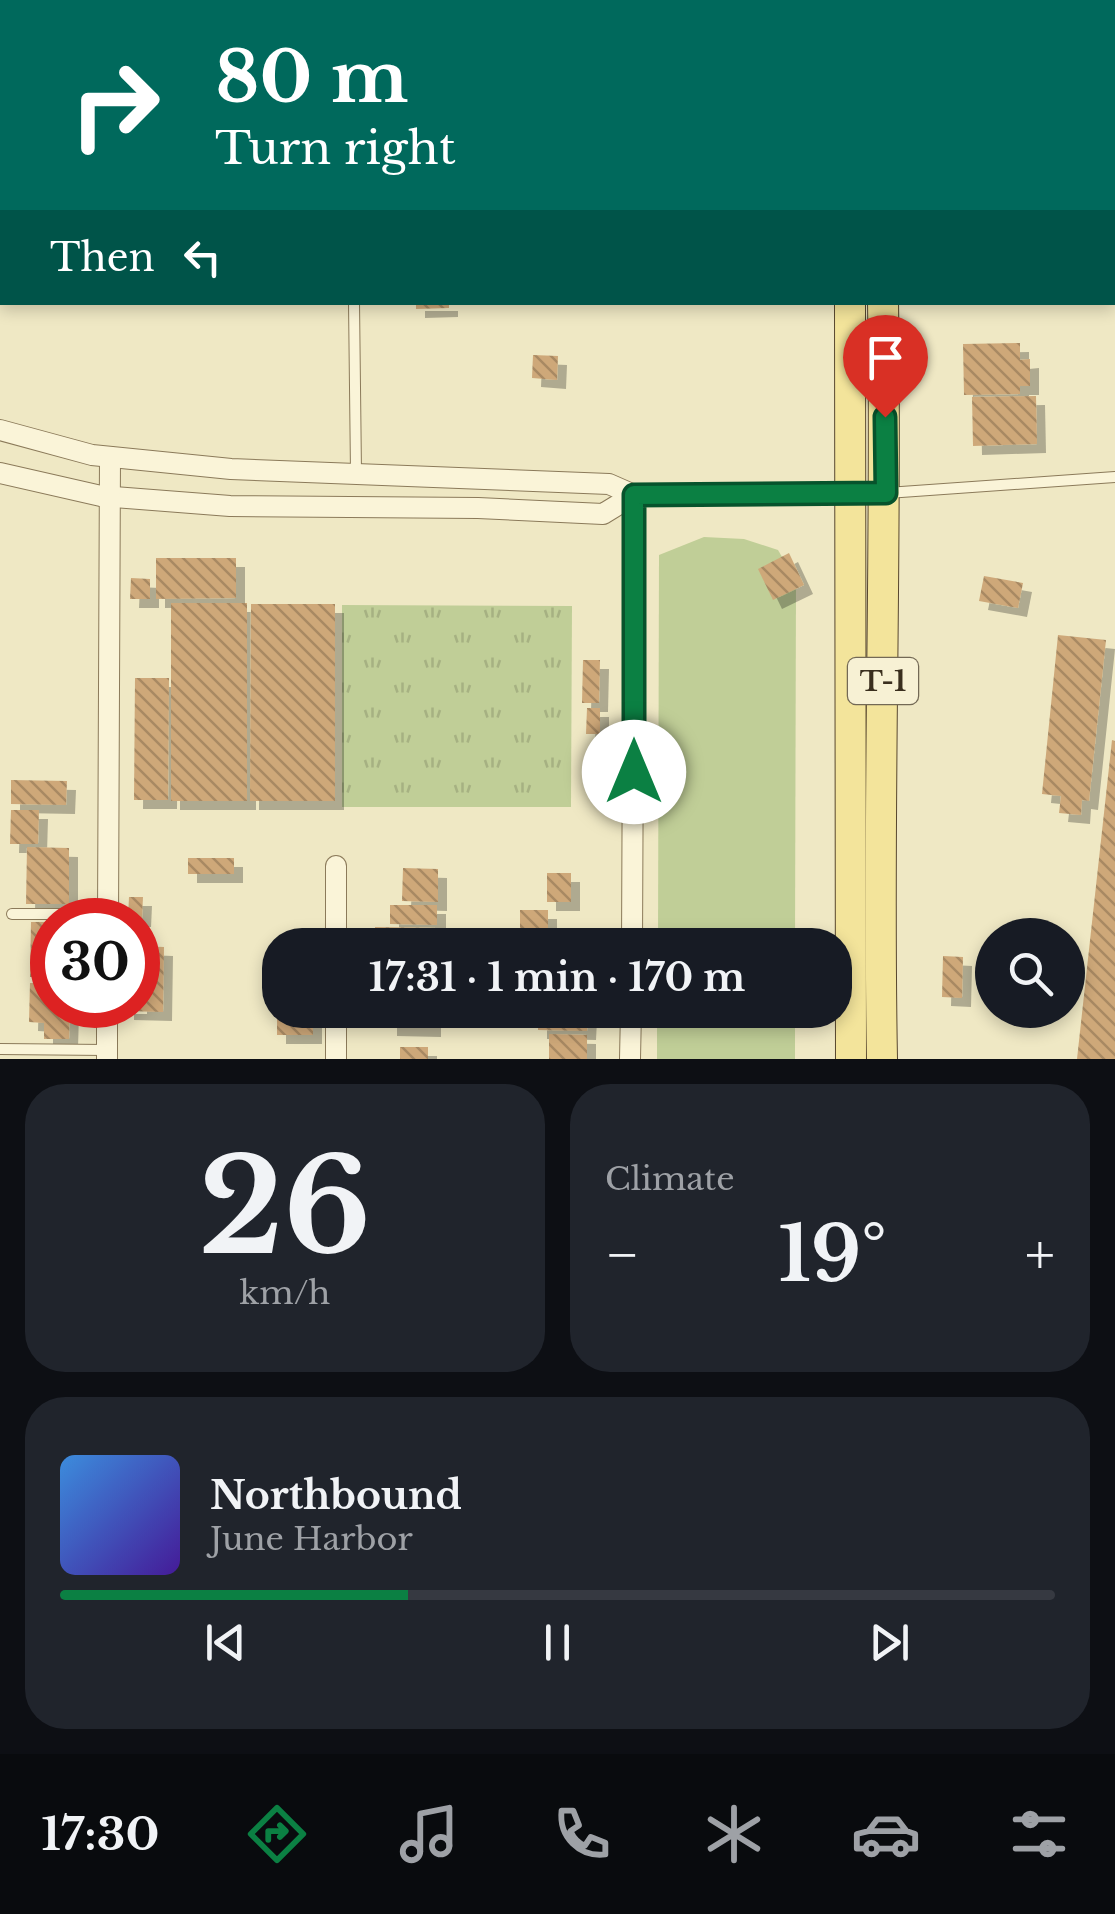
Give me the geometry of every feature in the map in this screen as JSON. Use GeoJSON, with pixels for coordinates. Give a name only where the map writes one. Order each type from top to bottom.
{"type":"FeatureCollection","features":[{"type":"Feature","properties":{"kind":"main road","name":"T-1"},"geometry":{"type":"LineString","coordinates":[[850,305],[851,1059]]}},
{"type":"Feature","properties":{"kind":"main road","name":"T-1"},"geometry":{"type":"LineString","coordinates":[[882,1059],[879,899],[886,493],[883,305]]}},
{"type":"Feature","properties":{"kind":"street"},"geometry":{"type":"LineString","coordinates":[[0,430],[92,455],[232,468],[609,484],[634,495],[886,493]]}},
{"type":"Feature","properties":{"kind":"street"},"geometry":{"type":"LineString","coordinates":[[108,898],[110,456]]}},
{"type":"Feature","properties":{"kind":"street"},"geometry":{"type":"LineString","coordinates":[[0,474],[109,496],[230,506],[478,508],[602,514],[634,495]]}},
{"type":"Feature","properties":{"kind":"street"},"geometry":{"type":"LineString","coordinates":[[632,928],[634,495]]}},
{"type":"Feature","properties":{"kind":"street"},"geometry":{"type":"LineString","coordinates":[[336,866],[336,928]]}},
{"type":"Feature","properties":{"kind":"street"},"geometry":{"type":"LineString","coordinates":[[107,1054],[108,1028]]}},
{"type":"Feature","properties":{"kind":"street"},"geometry":{"type":"LineString","coordinates":[[336,1028],[336,1059]]}},
{"type":"Feature","properties":{"kind":"street"},"geometry":{"type":"LineString","coordinates":[[630,1059],[631,1028]]}},
{"type":"Feature","properties":{"kind":"lane"},"geometry":{"type":"LineString","coordinates":[[354,305],[356,474]]}},
{"type":"Feature","properties":{"kind":"lane"},"geometry":{"type":"LineString","coordinates":[[886,493],[1115,477]]}},
{"type":"Feature","properties":{"kind":"lane"},"geometry":{"type":"LineString","coordinates":[[12,914],[30,915]]}},
{"type":"Feature","properties":{"kind":"lane"},"geometry":{"type":"LineString","coordinates":[[0,1049],[107,1054]]}},
{"type":"Feature","properties":{"kind":"green space"},"geometry":{"type":"Polygon","coordinates":[[[704,537],[744,539],[778,550],[796,581],[795,928],[658,928],[659,555],[704,537]]]}},
{"type":"Feature","properties":{"kind":"green space"},"geometry":{"type":"Polygon","coordinates":[[[342,605],[572,606],[571,807],[342,807],[342,605]]]}},
{"type":"Feature","properties":{"kind":"green space"},"geometry":{"type":"Polygon","coordinates":[[[657,1028],[795,1028],[795,1059],[657,1059],[657,1028]]]}},
{"type":"Feature","properties":{"kind":"building"},"geometry":{"type":"Polygon","coordinates":[[[416,305],[449,305],[449,308],[416,309],[416,305]]]}},
{"type":"Feature","properties":{"kind":"building"},"geometry":{"type":"Polygon","coordinates":[[[1020,343],[1020,360],[1030,359],[1030,386],[1020,386],[1020,394],[964,395],[963,344],[1020,343]]]}},
{"type":"Feature","properties":{"kind":"building"},"geometry":{"type":"Polygon","coordinates":[[[533,355],[558,356],[557,380],[532,378],[533,355]]]}},
{"type":"Feature","properties":{"kind":"building"},"geometry":{"type":"Polygon","coordinates":[[[1036,396],[1037,444],[973,446],[972,397],[1036,396]]]}},
{"type":"Feature","properties":{"kind":"building"},"geometry":{"type":"Polygon","coordinates":[[[789,553],[804,585],[773,600],[758,569],[789,553]]]}},
{"type":"Feature","properties":{"kind":"building"},"geometry":{"type":"Polygon","coordinates":[[[156,558],[236,558],[236,598],[156,599],[156,558]]]}},
{"type":"Feature","properties":{"kind":"building"},"geometry":{"type":"Polygon","coordinates":[[[984,576],[1023,583],[1018,608],[979,601],[984,576]]]}},
{"type":"Feature","properties":{"kind":"building"},"geometry":{"type":"Polygon","coordinates":[[[131,578],[150,579],[150,599],[130,599],[131,578]]]}},
{"type":"Feature","properties":{"kind":"building"},"geometry":{"type":"Polygon","coordinates":[[[171,603],[247,603],[247,801],[171,801],[171,603]]]}},
{"type":"Feature","properties":{"kind":"building"},"geometry":{"type":"Polygon","coordinates":[[[251,604],[335,604],[335,801],[250,801],[251,604]]]}},
{"type":"Feature","properties":{"kind":"building"},"geometry":{"type":"Polygon","coordinates":[[[1058,635],[1106,640],[1089,801],[1082,800],[1081,815],[1059,813],[1061,796],[1042,794],[1058,635]]]}},
{"type":"Feature","properties":{"kind":"building"},"geometry":{"type":"Polygon","coordinates":[[[583,660],[600,660],[599,703],[582,703],[583,660]]]}},
{"type":"Feature","properties":{"kind":"building"},"geometry":{"type":"Polygon","coordinates":[[[135,678],[169,678],[168,800],[134,800],[135,678]]]}},
{"type":"Feature","properties":{"kind":"building"},"geometry":{"type":"Polygon","coordinates":[[[587,708],[600,708],[600,734],[586,734],[587,708]]]}},
{"type":"Feature","properties":{"kind":"building"},"geometry":{"type":"Polygon","coordinates":[[[1112,740],[1115,1059],[1077,1059],[1080,1028],[1085,1028],[1085,986],[1112,740]]]}},
{"type":"Feature","properties":{"kind":"building"},"geometry":{"type":"Polygon","coordinates":[[[11,780],[67,781],[66,805],[11,804],[11,780]]]}},
{"type":"Feature","properties":{"kind":"building"},"geometry":{"type":"Polygon","coordinates":[[[11,810],[39,810],[38,844],[10,844],[11,810]]]}},
{"type":"Feature","properties":{"kind":"building"},"geometry":{"type":"Polygon","coordinates":[[[27,847],[69,848],[69,898],[30,898],[30,904],[26,904],[27,847]]]}},
{"type":"Feature","properties":{"kind":"building"},"geometry":{"type":"Polygon","coordinates":[[[188,858],[234,858],[234,874],[188,874],[188,858]]]}},
{"type":"Feature","properties":{"kind":"building"},"geometry":{"type":"Polygon","coordinates":[[[403,868],[438,869],[438,902],[402,901],[403,868]]]}},
{"type":"Feature","properties":{"kind":"building"},"geometry":{"type":"Polygon","coordinates":[[[547,873],[571,873],[571,902],[547,902],[547,873]]]}},
{"type":"Feature","properties":{"kind":"building"},"geometry":{"type":"Polygon","coordinates":[[[390,905],[437,905],[437,925],[390,924],[390,905]]]}},
{"type":"Feature","properties":{"kind":"building"},"geometry":{"type":"Polygon","coordinates":[[[520,910],[548,910],[548,928],[520,928],[520,910]]]}},
{"type":"Feature","properties":{"kind":"building"},"geometry":{"type":"Polygon","coordinates":[[[160,947],[164,947],[160,1012],[160,947]]]}},
{"type":"Feature","properties":{"kind":"building"},"geometry":{"type":"Polygon","coordinates":[[[943,956],[963,957],[962,998],[942,997],[943,956]]]}},
{"type":"Feature","properties":{"kind":"building"},"geometry":{"type":"Polygon","coordinates":[[[44,1028],[69,1028],[69,1039],[44,1039],[44,1028]]]}},
{"type":"Feature","properties":{"kind":"building"},"geometry":{"type":"Polygon","coordinates":[[[277,1028],[313,1028],[313,1035],[277,1035],[277,1028]]]}},
{"type":"Feature","properties":{"kind":"building"},"geometry":{"type":"Polygon","coordinates":[[[538,1028],[587,1028],[587,1031],[538,1028]]]}},
{"type":"Feature","properties":{"kind":"building"},"geometry":{"type":"Polygon","coordinates":[[[549,1034],[587,1035],[587,1059],[549,1059],[549,1034]]]}},
{"type":"Feature","properties":{"kind":"building"},"geometry":{"type":"Polygon","coordinates":[[[400,1047],[428,1047],[428,1059],[400,1059],[400,1047]]]}},
{"type":"Feature","properties":{"kind":"route"},"geometry":{"type":"LineString","coordinates":[[634,772],[634,495],[886,493],[885,417]]}}]}
